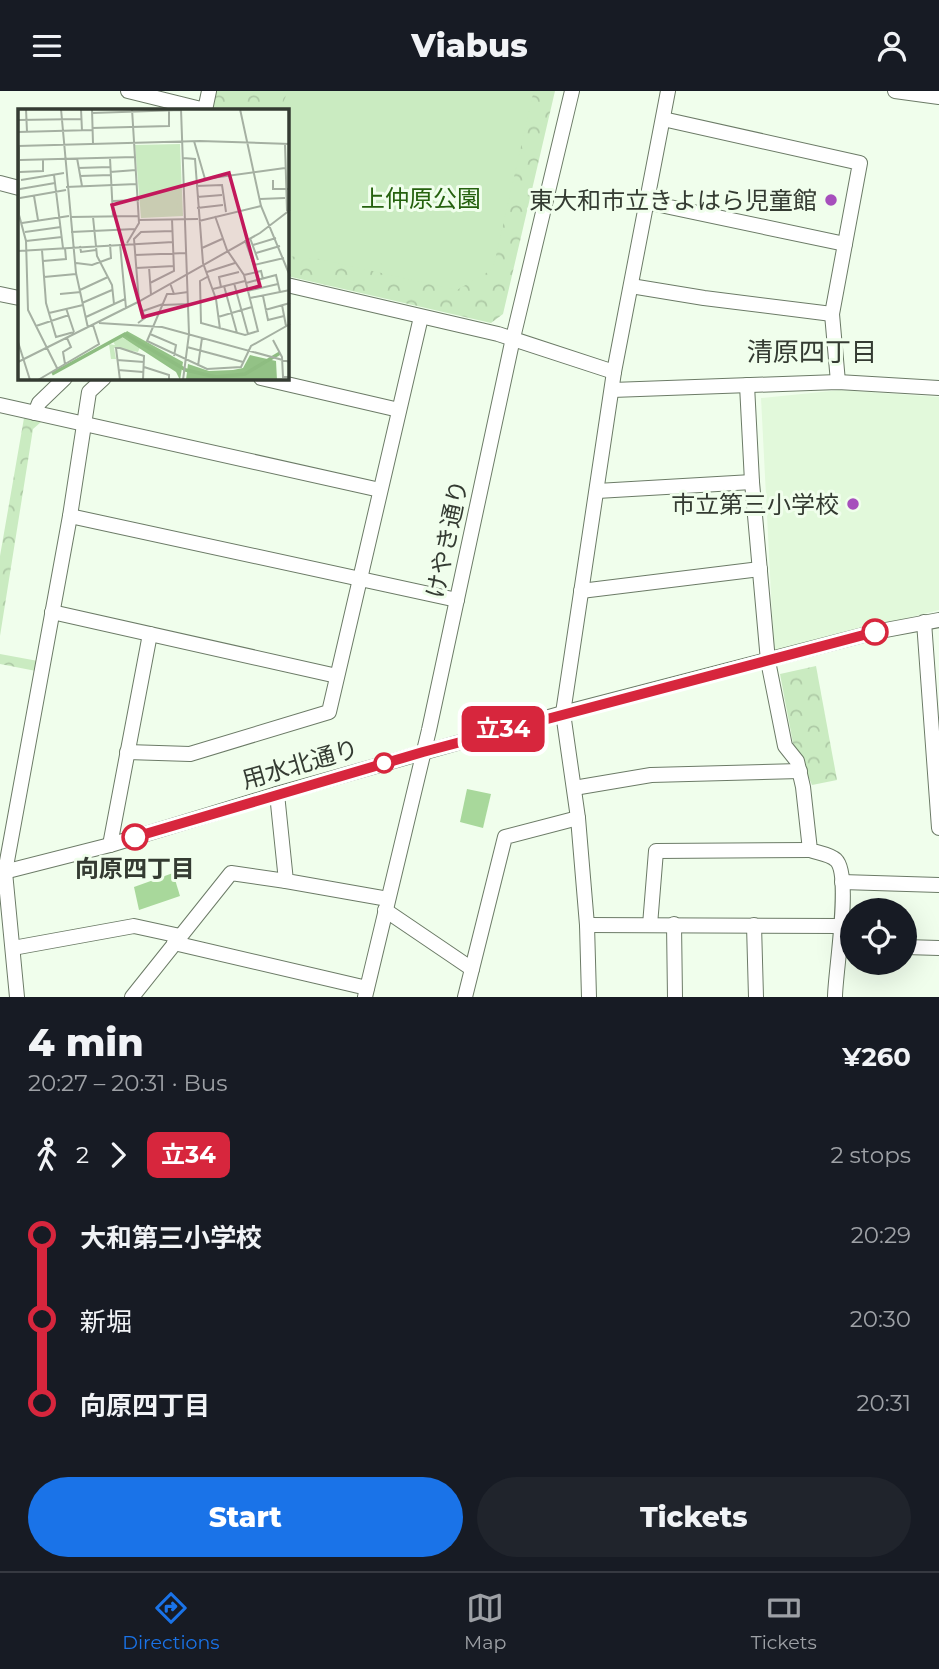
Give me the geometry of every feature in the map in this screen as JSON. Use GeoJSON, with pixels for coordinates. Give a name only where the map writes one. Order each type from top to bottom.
{"type":"FeatureCollection","features":[{"type":"Feature","properties":{"kind":"street"},"geometry":{"type":"LineString","coordinates":[[128,91],[201,109]]}},
{"type":"Feature","properties":{"kind":"street"},"geometry":{"type":"LineString","coordinates":[[205,109],[209,91]]}},
{"type":"Feature","properties":{"kind":"street","name":"けやき通り"},"geometry":{"type":"LineString","coordinates":[[366,993],[423,752],[513,338],[572,91]]}},
{"type":"Feature","properties":{"kind":"street"},"geometry":{"type":"LineString","coordinates":[[589,997],[587,925],[578,818],[563,713],[614,372],[668,91]]}},
{"type":"Feature","properties":{"kind":"street"},"geometry":{"type":"LineString","coordinates":[[895,91],[939,97]]}},
{"type":"Feature","properties":{"kind":"street"},"geometry":{"type":"LineString","coordinates":[[663,119],[860,163],[832,314],[838,382]]}},
{"type":"Feature","properties":{"kind":"street"},"geometry":{"type":"LineString","coordinates":[[0,183],[18,188]]}},
{"type":"Feature","properties":{"kind":"street"},"geometry":{"type":"LineString","coordinates":[[646,202],[845,244]]}},
{"type":"Feature","properties":{"kind":"street"},"geometry":{"type":"LineString","coordinates":[[289,285],[513,338],[614,372]]}},
{"type":"Feature","properties":{"kind":"street"},"geometry":{"type":"LineString","coordinates":[[631,286],[832,314]]}},
{"type":"Feature","properties":{"kind":"street"},"geometry":{"type":"LineString","coordinates":[[0,293],[18,298]]}},
{"type":"Feature","properties":{"kind":"street"},"geometry":{"type":"LineString","coordinates":[[127,752],[190,754],[329,712],[421,317]]}},
{"type":"Feature","properties":{"kind":"street"},"geometry":{"type":"LineString","coordinates":[[35,413],[38,403],[63,380]]}},
{"type":"Feature","properties":{"kind":"street"},"geometry":{"type":"LineString","coordinates":[[18,997],[3,873],[70,516],[89,392],[102,380]]}},
{"type":"Feature","properties":{"kind":"street"},"geometry":{"type":"LineString","coordinates":[[270,380],[399,410]]}},
{"type":"Feature","properties":{"kind":"street"},"geometry":{"type":"LineString","coordinates":[[612,390],[838,382],[939,388]]}},
{"type":"Feature","properties":{"kind":"street"},"geometry":{"type":"LineString","coordinates":[[747,385],[752,482],[768,661],[785,746],[797,761],[800,771],[810,851]]}},
{"type":"Feature","properties":{"kind":"street"},"geometry":{"type":"LineString","coordinates":[[0,405],[380,490]]}},
{"type":"Feature","properties":{"kind":"street"},"geometry":{"type":"LineString","coordinates":[[597,491],[752,482]]}},
{"type":"Feature","properties":{"kind":"street"},"geometry":{"type":"LineString","coordinates":[[70,516],[457,600]]}},
{"type":"Feature","properties":{"kind":"street"},"geometry":{"type":"LineString","coordinates":[[582,591],[760,569]]}},
{"type":"Feature","properties":{"kind":"street"},"geometry":{"type":"LineString","coordinates":[[52,612],[337,676]]}},
{"type":"Feature","properties":{"kind":"street"},"geometry":{"type":"LineString","coordinates":[[932,621],[939,828]]}},
{"type":"Feature","properties":{"kind":"street","name":"用水北通り"},"geometry":{"type":"LineString","coordinates":[[3,873],[110,845],[277,794],[563,713],[875,632],[932,621]]}},
{"type":"Feature","properties":{"kind":"street"},"geometry":{"type":"LineString","coordinates":[[110,845],[150,634]]}},
{"type":"Feature","properties":{"kind":"street"},"geometry":{"type":"LineString","coordinates":[[574,787],[651,775],[800,771]]}},
{"type":"Feature","properties":{"kind":"street"},"geometry":{"type":"LineString","coordinates":[[277,794],[286,881]]}},
{"type":"Feature","properties":{"kind":"street"},"geometry":{"type":"LineString","coordinates":[[465,997],[505,837],[578,818]]}},
{"type":"Feature","properties":{"kind":"street"},"geometry":{"type":"LineString","coordinates":[[650,925],[656,851],[810,851],[834,858],[839,863],[842,898]]}},
{"type":"Feature","properties":{"kind":"street"},"geometry":{"type":"LineString","coordinates":[[132,997],[231,873],[286,881],[387,904],[472,969]]}},
{"type":"Feature","properties":{"kind":"street"},"geometry":{"type":"LineString","coordinates":[[842,882],[939,885]]}},
{"type":"Feature","properties":{"kind":"street"},"geometry":{"type":"LineString","coordinates":[[674,924],[675,997]]}},
{"type":"Feature","properties":{"kind":"street"},"geometry":{"type":"LineString","coordinates":[[587,925],[840,926]]}},
{"type":"Feature","properties":{"kind":"street"},"geometry":{"type":"LineString","coordinates":[[754,925],[756,997]]}},
{"type":"Feature","properties":{"kind":"street"},"geometry":{"type":"LineString","coordinates":[[13,948],[134,926],[366,993]]}},
{"type":"Feature","properties":{"kind":"street"},"geometry":{"type":"LineString","coordinates":[[917,947],[939,948]]}},
{"type":"Feature","properties":{"kind":"street"},"geometry":{"type":"LineString","coordinates":[[835,997],[840,974]]}},
{"type":"Feature","properties":{"kind":"shaded area","name":"市立第三小学校"},"geometry":{"type":"Polygon","coordinates":[[[841,390],[939,397],[939,610],[774,652],[761,398],[841,390]]]}},
{"type":"Feature","properties":{"kind":"green space","name":"上仲原公園"},"geometry":{"type":"Polygon","coordinates":[[[214,91],[555,91],[503,314],[491,323],[289,276],[289,109],[210,109],[214,91]]]}},
{"type":"Feature","properties":{"kind":"green space","name":"上仲原公園"},"geometry":{"type":"Polygon","coordinates":[[[288,91],[518,91],[533,94],[493,269],[457,290],[319,259],[289,256],[289,109],[280,109],[288,91]]]}},
{"type":"Feature","properties":{"kind":"green space"},"geometry":{"type":"Polygon","coordinates":[[[24,418],[41,422],[33,429],[0,636],[0,556],[24,418]]]}},
{"type":"Feature","properties":{"kind":"green space"},"geometry":{"type":"Polygon","coordinates":[[[0,654],[38,661],[36,671],[0,664],[0,654]]]}},
{"type":"Feature","properties":{"kind":"green space"},"geometry":{"type":"Polygon","coordinates":[[[816,666],[837,780],[812,785],[793,743],[780,674],[816,666]]]}},
{"type":"Feature","properties":{"kind":"building"},"geometry":{"type":"Polygon","coordinates":[[[467,789],[491,794],[483,828],[460,822],[467,789]]]}},
{"type":"Feature","properties":{"kind":"building"},"geometry":{"type":"Polygon","coordinates":[[[173,873],[180,896],[139,910],[134,887],[173,873]]]}},
{"type":"Feature","properties":{"kind":"bus line","name":"立34"},"geometry":{"type":"LineString","coordinates":[[135,837],[563,713],[875,632]]}},
{"type":"Feature","properties":{"kind":"place","name":"東大和市立きよはら児童館"},"geometry":{"type":"Point","coordinates":[831,200]}},
{"type":"Feature","properties":{"kind":"place","name":"市立第三小学校"},"geometry":{"type":"Point","coordinates":[853,504]}},
{"type":"Feature","properties":{"kind":"place","name":"向原四丁目"},"geometry":{"type":"Point","coordinates":[135,837]}},
{"type":"Feature","properties":{"kind":"district","name":"清原四丁目"},"geometry":{"type":"Point","coordinates":[812,352]}}]}
